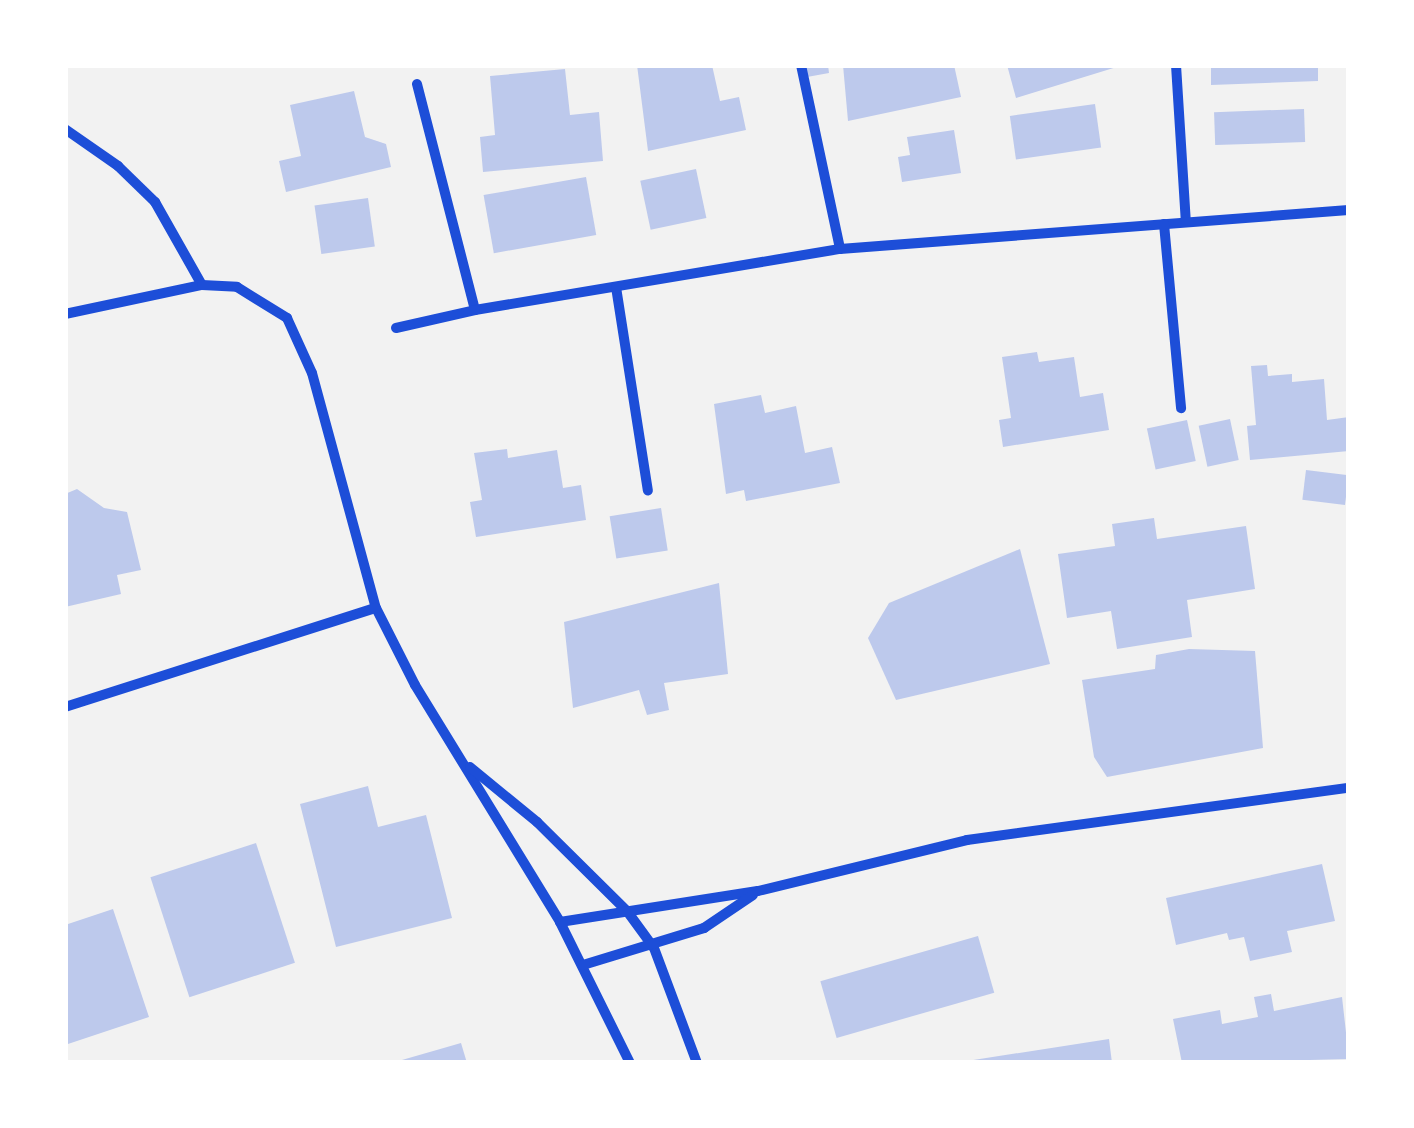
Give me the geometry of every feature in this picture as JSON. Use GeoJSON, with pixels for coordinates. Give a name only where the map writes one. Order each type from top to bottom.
{"type":"FeatureCollection","features":[{"type":"Feature","properties":{"kind":"street"},"geometry":{"type":"LineString","coordinates":[[801,65],[840,249]]}},
{"type":"Feature","properties":{"kind":"street"},"geometry":{"type":"LineString","coordinates":[[1176,65],[1186,222]]}},
{"type":"Feature","properties":{"kind":"street"},"geometry":{"type":"LineString","coordinates":[[417,84],[476,310]]}},
{"type":"Feature","properties":{"kind":"street"},"geometry":{"type":"LineString","coordinates":[[65,129],[118,166],[154,202],[202,284]]}},
{"type":"Feature","properties":{"kind":"street"},"geometry":{"type":"LineString","coordinates":[[396,328],[476,310],[840,249],[1349,210]]}},
{"type":"Feature","properties":{"kind":"street"},"geometry":{"type":"LineString","coordinates":[[1164,224],[1181,408]]}},
{"type":"Feature","properties":{"kind":"street"},"geometry":{"type":"LineString","coordinates":[[65,314],[202,284],[237,287],[286,318],[312,373],[376,608],[560,922],[630,1063]]}},
{"type":"Feature","properties":{"kind":"street"},"geometry":{"type":"LineString","coordinates":[[616,287],[648,491]]}},
{"type":"Feature","properties":{"kind":"street"},"geometry":{"type":"LineString","coordinates":[[65,707],[376,608]]}},
{"type":"Feature","properties":{"kind":"street"},"geometry":{"type":"LineString","coordinates":[[465,764],[548,832],[627,911],[654,948],[697,1063]]}},
{"type":"Feature","properties":{"kind":"street"},"geometry":{"type":"LineString","coordinates":[[560,922],[758,891],[967,840],[1349,788]]}},
{"type":"Feature","properties":{"kind":"street"},"geometry":{"type":"LineString","coordinates":[[584,965],[654,948],[704,928],[758,891]]}},
{"type":"Feature","properties":{"kind":"building"},"geometry":{"type":"Polygon","coordinates":[[[637,65],[712,65],[720,101],[739,97],[746,130],[648,151],[637,65]]]}},
{"type":"Feature","properties":{"kind":"building"},"geometry":{"type":"Polygon","coordinates":[[[805,65],[828,65],[829,73],[807,77],[805,65]]]}},
{"type":"Feature","properties":{"kind":"building"},"geometry":{"type":"Polygon","coordinates":[[[843,65],[954,65],[961,97],[848,121],[843,65]]]}},
{"type":"Feature","properties":{"kind":"building"},"geometry":{"type":"Polygon","coordinates":[[[1007,65],[1120,65],[1120,66],[1016,98],[1007,65]]]}},
{"type":"Feature","properties":{"kind":"building"},"geometry":{"type":"Polygon","coordinates":[[[1211,65],[1318,65],[1318,81],[1211,85],[1211,65]]]}},
{"type":"Feature","properties":{"kind":"building"},"geometry":{"type":"Polygon","coordinates":[[[565,69],[570,115],[599,112],[603,161],[483,172],[480,137],[495,135],[490,76],[565,69]]]}},
{"type":"Feature","properties":{"kind":"building"},"geometry":{"type":"Polygon","coordinates":[[[354,91],[365,137],[386,144],[391,167],[286,192],[279,161],[301,156],[290,105],[354,91]]]}},
{"type":"Feature","properties":{"kind":"building"},"geometry":{"type":"Polygon","coordinates":[[[1095,104],[1101,148],[1016,160],[1010,116],[1095,104]]]}},
{"type":"Feature","properties":{"kind":"building"},"geometry":{"type":"Polygon","coordinates":[[[1304,109],[1305,142],[1215,145],[1214,112],[1304,109]]]}},
{"type":"Feature","properties":{"kind":"building"},"geometry":{"type":"Polygon","coordinates":[[[954,130],[961,173],[902,182],[898,157],[910,155],[907,137],[954,130]]]}},
{"type":"Feature","properties":{"kind":"building"},"geometry":{"type":"Polygon","coordinates":[[[696,169],[706,218],[651,230],[640,181],[696,169]]]}},
{"type":"Feature","properties":{"kind":"building"},"geometry":{"type":"Polygon","coordinates":[[[586,177],[596,235],[494,253],[484,195],[586,177]]]}},
{"type":"Feature","properties":{"kind":"building"},"geometry":{"type":"Polygon","coordinates":[[[368,198],[375,247],[321,254],[315,206],[368,198]]]}},
{"type":"Feature","properties":{"kind":"building"},"geometry":{"type":"Polygon","coordinates":[[[1037,352],[1039,362],[1074,357],[1080,397],[1103,393],[1109,430],[1003,447],[999,420],[1011,418],[1002,357],[1037,352]]]}},
{"type":"Feature","properties":{"kind":"building"},"geometry":{"type":"Polygon","coordinates":[[[1267,365],[1268,376],[1292,374],[1292,382],[1324,379],[1327,420],[1349,417],[1349,451],[1250,460],[1247,426],[1256,425],[1251,366],[1267,365]]]}},
{"type":"Feature","properties":{"kind":"building"},"geometry":{"type":"Polygon","coordinates":[[[761,395],[765,413],[796,406],[805,453],[832,447],[840,483],[746,501],[744,490],[726,494],[714,404],[761,395]]]}},
{"type":"Feature","properties":{"kind":"building"},"geometry":{"type":"Polygon","coordinates":[[[1230,419],[1239,460],[1207,467],[1199,426],[1230,419]]]}},
{"type":"Feature","properties":{"kind":"building"},"geometry":{"type":"Polygon","coordinates":[[[1187,420],[1196,461],[1156,470],[1147,429],[1187,420]]]}},
{"type":"Feature","properties":{"kind":"building"},"geometry":{"type":"Polygon","coordinates":[[[507,449],[508,458],[557,450],[563,488],[581,485],[586,520],[476,537],[470,502],[482,500],[474,453],[507,449]]]}},
{"type":"Feature","properties":{"kind":"building"},"geometry":{"type":"Polygon","coordinates":[[[1306,470],[1349,475],[1345,505],[1302,500],[1306,470]]]}},
{"type":"Feature","properties":{"kind":"building"},"geometry":{"type":"Polygon","coordinates":[[[77,489],[104,508],[127,512],[141,570],[117,575],[121,594],[65,607],[65,494],[77,489]]]}},
{"type":"Feature","properties":{"kind":"building"},"geometry":{"type":"Polygon","coordinates":[[[661,508],[668,550],[616,559],[610,516],[661,508]]]}},
{"type":"Feature","properties":{"kind":"building"},"geometry":{"type":"Polygon","coordinates":[[[1154,518],[1157,539],[1246,526],[1255,589],[1187,600],[1192,637],[1117,649],[1111,611],[1067,618],[1058,554],[1115,546],[1112,524],[1154,518]]]}},
{"type":"Feature","properties":{"kind":"building"},"geometry":{"type":"Polygon","coordinates":[[[1020,549],[1050,664],[896,700],[868,638],[889,603],[1020,549]]]}},
{"type":"Feature","properties":{"kind":"building"},"geometry":{"type":"Polygon","coordinates":[[[719,583],[728,674],[664,683],[669,710],[647,715],[639,690],[573,708],[564,622],[719,583]]]}},
{"type":"Feature","properties":{"kind":"building"},"geometry":{"type":"Polygon","coordinates":[[[1189,649],[1255,651],[1263,748],[1107,777],[1094,757],[1082,680],[1155,669],[1156,655],[1189,649]]]}},
{"type":"Feature","properties":{"kind":"building"},"geometry":{"type":"Polygon","coordinates":[[[368,786],[378,827],[426,815],[452,918],[336,947],[300,804],[368,786]]]}},
{"type":"Feature","properties":{"kind":"building"},"geometry":{"type":"Polygon","coordinates":[[[256,843],[295,963],[189,997],[150,877],[256,843]]]}},
{"type":"Feature","properties":{"kind":"building"},"geometry":{"type":"Polygon","coordinates":[[[1322,864],[1335,921],[1287,931],[1292,952],[1250,961],[1244,937],[1229,940],[1227,933],[1176,945],[1166,898],[1322,864]]]}},
{"type":"Feature","properties":{"kind":"building"},"geometry":{"type":"Polygon","coordinates":[[[113,909],[149,1017],[65,1045],[65,925],[113,909]]]}},
{"type":"Feature","properties":{"kind":"building"},"geometry":{"type":"Polygon","coordinates":[[[978,936],[994,993],[837,1038],[820,981],[978,936]]]}},
{"type":"Feature","properties":{"kind":"building"},"geometry":{"type":"Polygon","coordinates":[[[1271,994],[1274,1011],[1342,997],[1349,1059],[1182,1063],[1173,1019],[1220,1010],[1222,1024],[1258,1017],[1254,997],[1271,994]]]}},
{"type":"Feature","properties":{"kind":"building"},"geometry":{"type":"Polygon","coordinates":[[[1109,1039],[1112,1063],[967,1063],[967,1061],[1109,1039]]]}},
{"type":"Feature","properties":{"kind":"building"},"geometry":{"type":"Polygon","coordinates":[[[461,1043],[467,1063],[395,1062],[461,1043]]]}}]}
